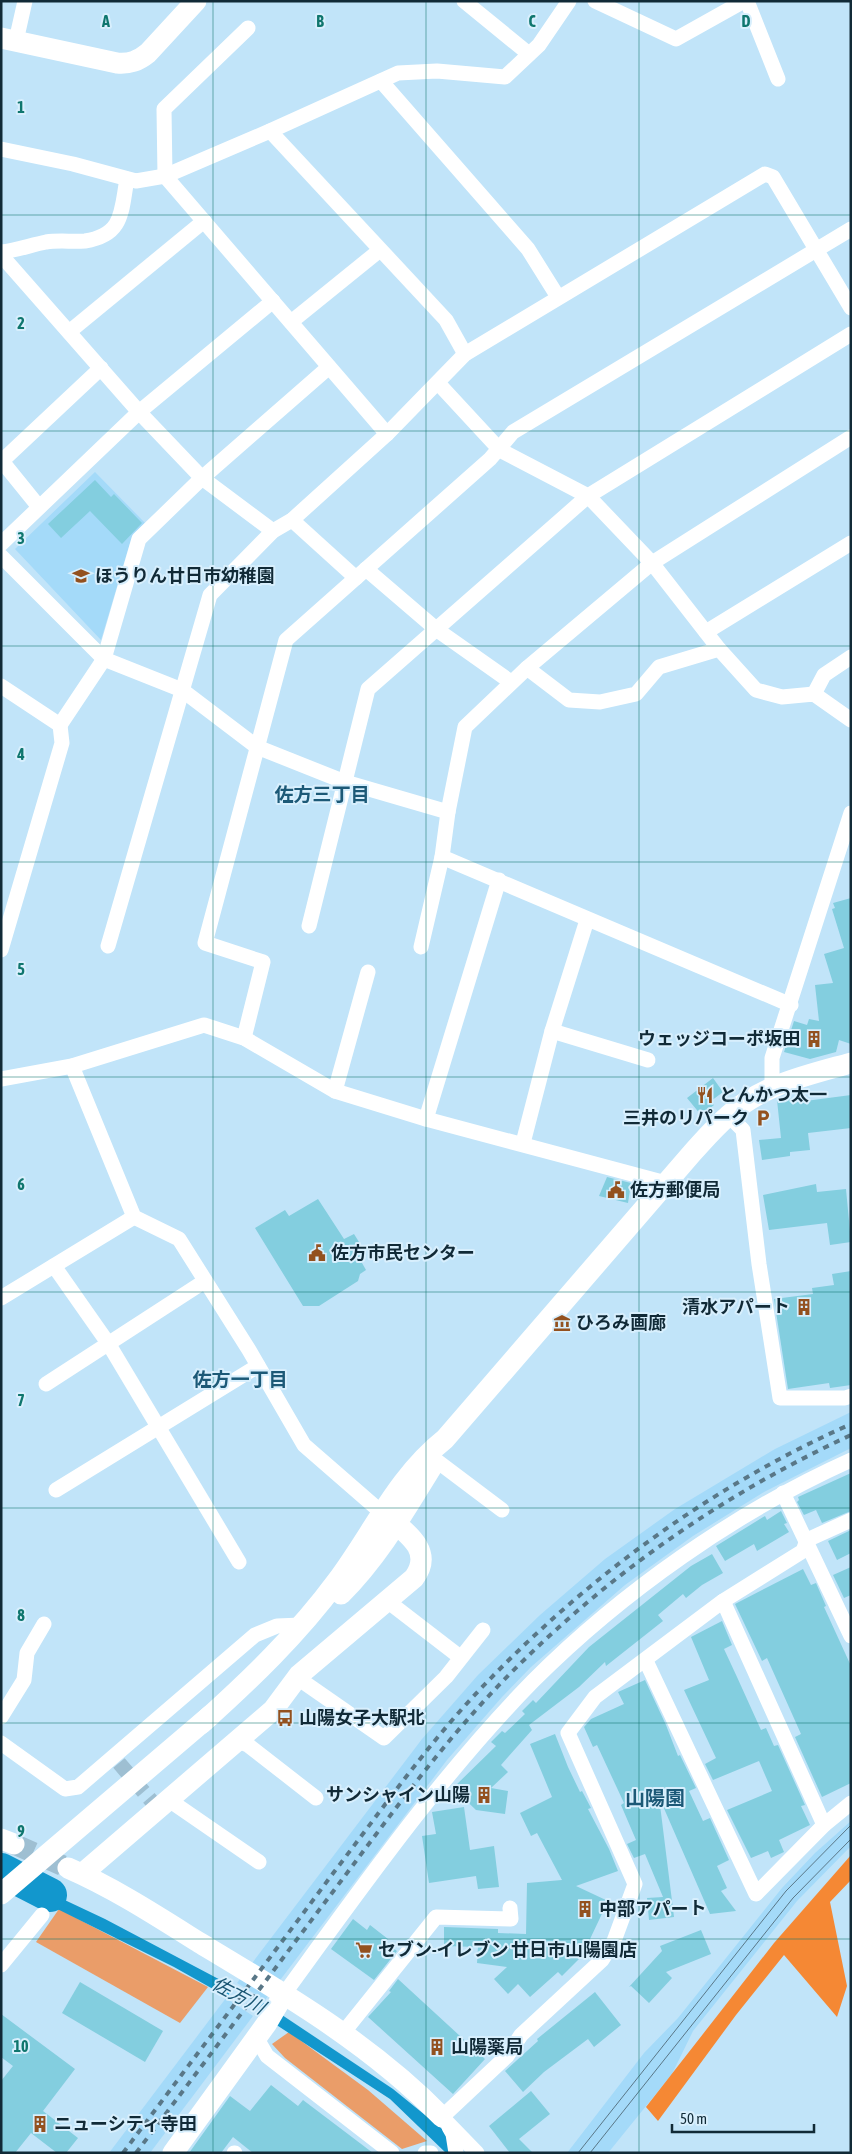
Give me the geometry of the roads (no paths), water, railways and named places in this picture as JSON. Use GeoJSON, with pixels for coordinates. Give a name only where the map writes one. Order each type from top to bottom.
{"type":"FeatureCollection","features":[{"type":"Feature","properties":{"kind":"street"},"geometry":{"type":"LineString","coordinates":[[25,1],[8,40],[128,64],[139,60],[148,53],[196,1]]}},
{"type":"Feature","properties":{"kind":"street"},"geometry":{"type":"LineString","coordinates":[[464,1],[529,54]]}},
{"type":"Feature","properties":{"kind":"street"},"geometry":{"type":"LineString","coordinates":[[1,149],[72,164],[136,181],[165,176],[398,73],[437,71],[505,77],[539,45],[569,1]]}},
{"type":"Feature","properties":{"kind":"street"},"geometry":{"type":"LineString","coordinates":[[595,1],[676,39],[745,1],[778,79]]}},
{"type":"Feature","properties":{"kind":"street"},"geometry":{"type":"LineString","coordinates":[[248,28],[164,109],[165,176],[387,434]]}},
{"type":"Feature","properties":{"kind":"street"},"geometry":{"type":"LineString","coordinates":[[381,81],[528,249],[558,297]]}},
{"type":"Feature","properties":{"kind":"street"},"geometry":{"type":"LineString","coordinates":[[270,131],[446,320],[465,354]]}},
{"type":"Feature","properties":{"kind":"street"},"geometry":{"type":"LineString","coordinates":[[108,946],[210,595],[273,531],[292,520],[387,434],[465,354],[765,174],[773,177],[851,308]]}},
{"type":"Feature","properties":{"kind":"street"},"geometry":{"type":"LineString","coordinates":[[1,253],[20,250],[47,242],[84,241],[106,235],[120,220],[127,178]]}},
{"type":"Feature","properties":{"kind":"street"},"geometry":{"type":"LineString","coordinates":[[69,332],[204,221]]}},
{"type":"Feature","properties":{"kind":"street"},"geometry":{"type":"LineString","coordinates":[[244,1038],[263,962],[205,943],[286,640],[500,450],[514,432],[851,229]]}},
{"type":"Feature","properties":{"kind":"street"},"geometry":{"type":"LineString","coordinates":[[291,322],[380,250]]}},
{"type":"Feature","properties":{"kind":"street"},"geometry":{"type":"LineString","coordinates":[[1,253],[139,412],[202,478],[273,531]]}},
{"type":"Feature","properties":{"kind":"street"},"geometry":{"type":"LineString","coordinates":[[1,544],[139,412],[272,301]]}},
{"type":"Feature","properties":{"kind":"street"},"geometry":{"type":"LineString","coordinates":[[309,926],[368,689],[588,496],[851,334]]}},
{"type":"Feature","properties":{"kind":"street"},"geometry":{"type":"LineString","coordinates":[[1,950],[62,744],[60,725],[104,659],[139,540],[202,478],[329,367]]}},
{"type":"Feature","properties":{"kind":"street"},"geometry":{"type":"LineString","coordinates":[[39,508],[2,461],[100,368]]}},
{"type":"Feature","properties":{"kind":"street"},"geometry":{"type":"LineString","coordinates":[[438,383],[500,450],[588,496],[652,563],[719,649],[756,690],[782,697],[814,694],[851,720]]}},
{"type":"Feature","properties":{"kind":"street"},"geometry":{"type":"LineString","coordinates":[[421,947],[442,857],[448,812],[465,727],[511,682],[652,563],[851,436]]}},
{"type":"Feature","properties":{"kind":"street"},"geometry":{"type":"LineString","coordinates":[[292,520],[361,574],[511,682]]}},
{"type":"Feature","properties":{"kind":"street"},"geometry":{"type":"LineString","coordinates":[[706,632],[851,543]]}},
{"type":"Feature","properties":{"kind":"street"},"geometry":{"type":"LineString","coordinates":[[1,556],[104,659],[182,690],[257,747],[345,782],[448,812]]}},
{"type":"Feature","properties":{"kind":"street"},"geometry":{"type":"LineString","coordinates":[[527,668],[569,700],[600,702],[636,694],[659,667],[719,649]]}},
{"type":"Feature","properties":{"kind":"street"},"geometry":{"type":"LineString","coordinates":[[814,694],[824,675],[851,657]]}},
{"type":"Feature","properties":{"kind":"street"},"geometry":{"type":"LineString","coordinates":[[1,686],[60,725]]}},
{"type":"Feature","properties":{"kind":"street"},"geometry":{"type":"LineString","coordinates":[[772,1087],[772,1058],[791,1005],[851,813]]}},
{"type":"Feature","properties":{"kind":"street"},"geometry":{"type":"LineString","coordinates":[[442,857],[791,1005]]}},
{"type":"Feature","properties":{"kind":"street"},"geometry":{"type":"LineString","coordinates":[[426,1119],[499,880]]}},
{"type":"Feature","properties":{"kind":"street"},"geometry":{"type":"LineString","coordinates":[[523,1143],[552,1031],[587,920]]}},
{"type":"Feature","properties":{"kind":"street"},"geometry":{"type":"LineString","coordinates":[[335,1091],[368,972]]}},
{"type":"Feature","properties":{"kind":"street"},"geometry":{"type":"LineString","coordinates":[[1,1079],[72,1066],[204,1025],[244,1038],[335,1091],[426,1119],[523,1143],[666,1183]]}},
{"type":"Feature","properties":{"kind":"street"},"geometry":{"type":"LineString","coordinates":[[552,1031],[648,1060]]}},
{"type":"Feature","properties":{"kind":"street"},"geometry":{"type":"LineString","coordinates":[[201,1724],[263,1666],[301,1624],[388,1518],[445,1440],[666,1183],[728,1115],[748,1100],[772,1087],[851,1063]]}},
{"type":"Feature","properties":{"kind":"street"},"geometry":{"type":"LineString","coordinates":[[72,1066],[134,1217],[179,1239],[258,1366],[304,1446],[420,1548],[422,1562],[414,1578],[299,1675],[273,1710],[161,1804],[75,1871],[103,1884],[270,2016],[343,2033],[404,2082],[477,2153]]}},
{"type":"Feature","properties":{"kind":"street"},"geometry":{"type":"LineString","coordinates":[[728,1115],[742,1130],[759,1264],[780,1398],[845,1398],[851,1396]]}},
{"type":"Feature","properties":{"kind":"street"},"geometry":{"type":"LineString","coordinates":[[1,1298],[134,1217]]}},
{"type":"Feature","properties":{"kind":"street"},"geometry":{"type":"LineString","coordinates":[[54,1266],[108,1343],[239,1562]]}},
{"type":"Feature","properties":{"kind":"street"},"geometry":{"type":"LineString","coordinates":[[46,1384],[205,1281]]}},
{"type":"Feature","properties":{"kind":"street"},"geometry":{"type":"LineString","coordinates":[[56,1490],[258,1366]]}},
{"type":"Feature","properties":{"kind":"street"},"geometry":{"type":"LineString","coordinates":[[431,1457],[502,1510]]}},
{"type":"Feature","properties":{"kind":"street"},"geometry":{"type":"LineString","coordinates":[[173,2153],[270,2016],[436,1791],[533,1681],[576,1641],[655,1576],[783,1492],[851,1460]]}},
{"type":"Feature","properties":{"kind":"street"},"geometry":{"type":"LineString","coordinates":[[783,1492],[846,1615],[851,1636]]}},
{"type":"Feature","properties":{"kind":"street"},"geometry":{"type":"LineString","coordinates":[[3,1892],[201,1724],[310,1626],[374,1558],[388,1518]]}},
{"type":"Feature","properties":{"kind":"street"},"geometry":{"type":"LineString","coordinates":[[442,2118],[507,2056],[521,2035],[602,1960],[614,1941],[635,1884],[568,1733],[595,1697],[646,1661],[723,1601],[803,1551],[807,1540],[851,1520]]}},
{"type":"Feature","properties":{"kind":"street"},"geometry":{"type":"LineString","coordinates":[[386,1600],[460,1656]]}},
{"type":"Feature","properties":{"kind":"street"},"geometry":{"type":"LineString","coordinates":[[723,1601],[824,1825]]}},
{"type":"Feature","properties":{"kind":"street"},"geometry":{"type":"LineString","coordinates":[[1,1717],[24,1680],[27,1653],[44,1624]]}},
{"type":"Feature","properties":{"kind":"street"},"geometry":{"type":"LineString","coordinates":[[1,1742],[65,1789],[78,1787],[116,1760],[255,1635],[277,1626],[301,1624]]}},
{"type":"Feature","properties":{"kind":"street"},"geometry":{"type":"LineString","coordinates":[[299,1675],[302,1681],[384,1738],[446,1677],[460,1656],[483,1630]]}},
{"type":"Feature","properties":{"kind":"street"},"geometry":{"type":"LineString","coordinates":[[646,1661],[756,1894],[824,1825],[851,1803]]}},
{"type":"Feature","properties":{"kind":"street"},"geometry":{"type":"LineString","coordinates":[[238,1741],[248,1745],[316,1798]]}},
{"type":"Feature","properties":{"kind":"street"},"geometry":{"type":"LineString","coordinates":[[161,1804],[259,1862]]}},
{"type":"Feature","properties":{"kind":"street"},"geometry":{"type":"LineString","coordinates":[[343,2033],[436,1917],[511,1919],[510,1908]]}},
{"type":"Feature","properties":{"kind":"street"},"geometry":{"type":"LineString","coordinates":[[1,1965],[42,1915]]}},
{"type":"Feature","properties":{"kind":"street"},"geometry":{"type":"LineString","coordinates":[[270,2016],[267,2056],[392,2153]]}},
{"type":"Feature","properties":{"kind":"street"},"geometry":{"type":"LineString","coordinates":[[442,2118],[453,2134],[455,2148]]}},
{"type":"Feature","properties":{"kind":"street"},"geometry":{"type":"LineString","coordinates":[[425,2153],[431,2153]]}},
{"type":"Feature","properties":{"kind":"water"},"geometry":{"type":"Polygon","coordinates":[[[1,1870],[105,1919],[264,2003],[393,2089],[441,2128],[463,2153],[446,2153],[390,2099],[275,2024],[174,1967],[1,1881],[1,1870]]]}},
{"type":"Feature","properties":{"kind":"waterway","name":"佐方川"},"geometry":{"type":"LineString","coordinates":[[1,1870],[50,1895]]}},
{"type":"Feature","properties":{"kind":"tunnel"},"geometry":{"type":"LineString","coordinates":[[119,1763],[154,1804]]}},
{"type":"Feature","properties":{"kind":"tunnel"},"geometry":{"type":"LineString","coordinates":[[14,1844],[68,1868]]}},
{"type":"Feature","properties":{"kind":"tram line"},"geometry":{"type":"LineString","coordinates":[[578,2153],[786,1891],[851,1825]]}},
{"type":"Feature","properties":{"kind":"tram line"},"geometry":{"type":"LineString","coordinates":[[590,2153],[793,1898],[851,1839]]}},
{"type":"Feature","properties":{"kind":"railway"},"geometry":{"type":"LineString","coordinates":[[123,2153],[408,1774],[447,1726],[489,1680],[570,1603],[658,1535],[751,1475],[800,1448],[851,1424]]}},
{"type":"Feature","properties":{"kind":"railway"},"geometry":{"type":"LineString","coordinates":[[136,2153],[406,1795],[451,1738],[499,1685],[561,1625],[638,1562],[678,1533],[762,1481],[851,1435]]}},
{"type":"Feature","properties":{"kind":"place","name":"ほうりん廿日市幼稚園"},"geometry":{"type":"Point","coordinates":[81,576]}},
{"type":"Feature","properties":{"kind":"place","name":"ウェッジコーポ坂田"},"geometry":{"type":"Point","coordinates":[814,1039]}},
{"type":"Feature","properties":{"kind":"place","name":"とんかつ太一"},"geometry":{"type":"Point","coordinates":[705,1095]}},
{"type":"Feature","properties":{"kind":"place","name":"三井のリパーク"},"geometry":{"type":"Point","coordinates":[763,1118]}},
{"type":"Feature","properties":{"kind":"place","name":"佐方郵便局"},"geometry":{"type":"Point","coordinates":[616,1190]}},
{"type":"Feature","properties":{"kind":"place","name":"佐方市民センター"},"geometry":{"type":"Point","coordinates":[317,1253]}},
{"type":"Feature","properties":{"kind":"place","name":"清水アパート"},"geometry":{"type":"Point","coordinates":[804,1307]}},
{"type":"Feature","properties":{"kind":"place","name":"ひろみ画廊"},"geometry":{"type":"Point","coordinates":[562,1323]}},
{"type":"Feature","properties":{"kind":"place","name":"山陽女子大駅北"},"geometry":{"type":"Point","coordinates":[285,1718]}},
{"type":"Feature","properties":{"kind":"place","name":"サンシャイン山陽"},"geometry":{"type":"Point","coordinates":[484,1795]}},
{"type":"Feature","properties":{"kind":"place","name":"中部アパート"},"geometry":{"type":"Point","coordinates":[585,1909]}},
{"type":"Feature","properties":{"kind":"place","name":"セブン-イレブン 廿日市山陽園店"},"geometry":{"type":"Point","coordinates":[364,1950]}},
{"type":"Feature","properties":{"kind":"place","name":"山陽薬局"},"geometry":{"type":"Point","coordinates":[437,2047]}},
{"type":"Feature","properties":{"kind":"place","name":"ニューシティ寺田"},"geometry":{"type":"Point","coordinates":[40,2124]}},
{"type":"Feature","properties":{"kind":"district","name":"佐方三丁目"},"geometry":{"type":"Point","coordinates":[322,794]}},
{"type":"Feature","properties":{"kind":"district","name":"佐方一丁目"},"geometry":{"type":"Point","coordinates":[240,1379]}},
{"type":"Feature","properties":{"kind":"district","name":"山陽園"},"geometry":{"type":"Point","coordinates":[655,1798]}}]}
